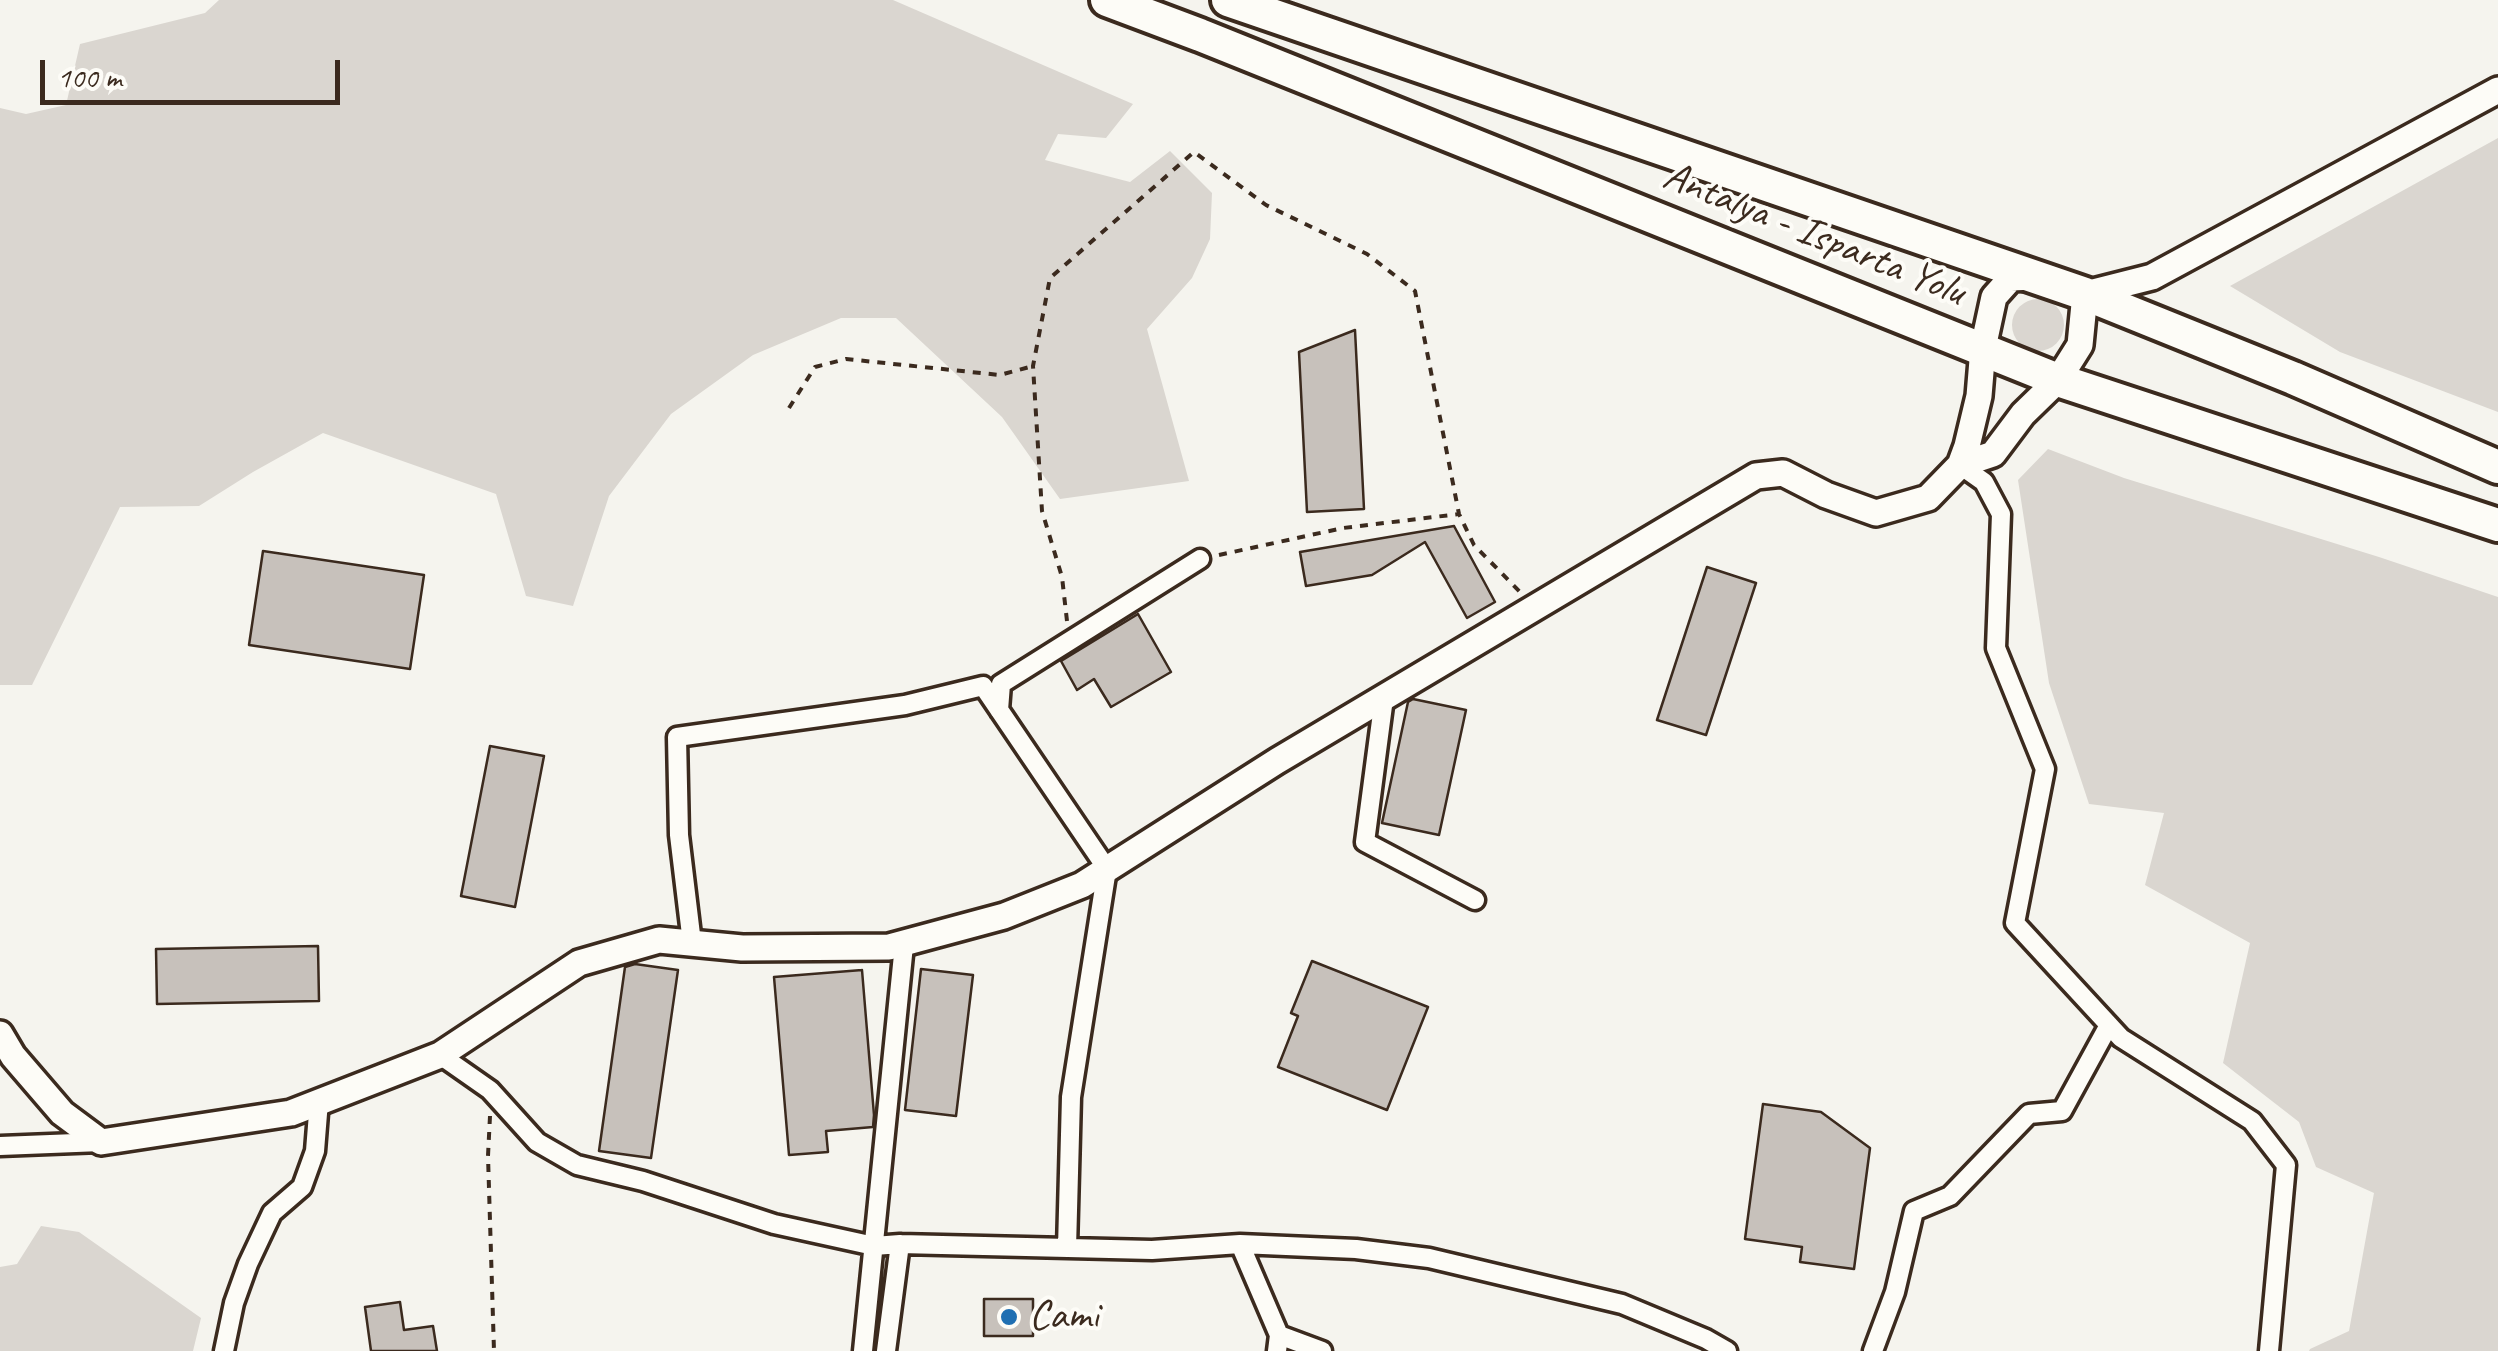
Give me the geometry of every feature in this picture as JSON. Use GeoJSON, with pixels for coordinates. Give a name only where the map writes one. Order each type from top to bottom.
{"type":"FeatureCollection","features":[{"type":"Feature","properties":{"kind":"highway","name":"Antalya - Isparta Yolu"},"geometry":{"type":"LineString","coordinates":[[1107,0],[2058,380],[2498,525]]}},
{"type":"Feature","properties":{"kind":"highway","name":"Antalya - Isparta Yolu"},"geometry":{"type":"LineString","coordinates":[[1228,0],[2086,294],[2498,467]]}},
{"type":"Feature","properties":{"kind":"street"},"geometry":{"type":"LineString","coordinates":[[1960,465],[1993,454],[2024,414],[2058,380],[2080,345],[2086,294],[2152,277],[2498,90]]}},
{"type":"Feature","properties":{"kind":"street"},"geometry":{"type":"LineString","coordinates":[[0,1146],[102,1142],[290,1112],[440,1055],[580,963],[659,940],[742,948],[888,947],[1004,916],[1082,885],[1277,761],[1756,476],[1783,472],[1826,495],[1876,513],[1928,498],[1960,465],[1968,446],[1994,297],[2010,278],[2033,277]]}},
{"type":"Feature","properties":{"kind":"street"},"geometry":{"type":"LineString","coordinates":[[1960,465],[1984,482],[2001,514],[1996,648],[2045,768],[2014,923],[2120,1038],[2252,1121],[2286,1165],[2268,1351]]}},
{"type":"Feature","properties":{"kind":"street"},"geometry":{"type":"LineString","coordinates":[[999,710],[1001,684],[1200,559]]}},
{"type":"Feature","properties":{"kind":"street"},"geometry":{"type":"LineString","coordinates":[[692,943],[679,835],[677,737],[905,705],[983,686],[1107,869],[1071,1097],[1067,1248]]}},
{"type":"Feature","properties":{"kind":"street"},"geometry":{"type":"LineString","coordinates":[[1384,698],[1365,842],[1475,900]]}},
{"type":"Feature","properties":{"kind":"street"},"geometry":{"type":"LineString","coordinates":[[863,1351],[904,944]]}},
{"type":"Feature","properties":{"kind":"street"},"geometry":{"type":"LineString","coordinates":[[1873,1351],[1895,1292],[1914,1210],[1950,1196],[2029,1114],[2062,1110],[2109,1025]]}},
{"type":"Feature","properties":{"kind":"street"},"geometry":{"type":"LineString","coordinates":[[0,1034],[13,1056],[62,1113],[102,1142]]}},
{"type":"Feature","properties":{"kind":"street"},"geometry":{"type":"LineString","coordinates":[[440,1055],[490,1090],[538,1142],[577,1165],[643,1181],[774,1224],[874,1246],[1152,1250],[1240,1244],[1429,1258],[1622,1304],[1727,1351]]}},
{"type":"Feature","properties":{"kind":"street"},"geometry":{"type":"LineString","coordinates":[[224,1351],[234,1303],[248,1264],[272,1213],[302,1186],[315,1152],[319,1102]]}},
{"type":"Feature","properties":{"kind":"street"},"geometry":{"type":"LineString","coordinates":[[886,1351],[900,1244]]}},
{"type":"Feature","properties":{"kind":"street"},"geometry":{"type":"LineString","coordinates":[[1240,1244],[1278,1343],[1322,1351]]}},
{"type":"Feature","properties":{"kind":"path"},"geometry":{"type":"LineString","coordinates":[[1070,641],[1062,577],[1042,511],[1033,366],[1050,278],[1194,152],[1266,205],[1367,254],[1415,290],[1459,514],[1474,545],[1534,608]]}},
{"type":"Feature","properties":{"kind":"path"},"geometry":{"type":"LineString","coordinates":[[789,408],[815,367],[846,359],[1000,375],[1033,366]]}},
{"type":"Feature","properties":{"kind":"path"},"geometry":{"type":"LineString","coordinates":[[1200,559],[1342,528],[1459,514]]}},
{"type":"Feature","properties":{"kind":"path"},"geometry":{"type":"LineString","coordinates":[[490,1090],[488,1156],[494,1351]]}},
{"type":"Feature","properties":{"kind":"shaded area"},"geometry":{"type":"Polygon","coordinates":[[[219,0],[893,0],[1133,104],[1106,138],[1058,134],[1045,160],[1130,182],[1170,151],[1212,193],[1210,239],[1192,278],[1147,329],[1189,481],[1060,499],[1002,417],[896,318],[841,318],[753,355],[671,414],[609,496],[573,606],[526,596],[496,494],[323,433],[199,506],[120,507],[32,685],[0,685],[0,108],[26,114],[66,105],[80,44],[205,13],[219,0]]]}},
{"type":"Feature","properties":{"kind":"shaded area"},"geometry":{"type":"Polygon","coordinates":[[[2498,138],[2498,412],[2340,352],[2230,286],[2498,138]]]}},
{"type":"Feature","properties":{"kind":"shaded area"},"geometry":{"type":"Polygon","coordinates":[[[2038,299],[2056,307],[2064,325],[2056,343],[2038,351],[2020,343],[2012,325],[2020,307],[2038,299]]]}},
{"type":"Feature","properties":{"kind":"shaded area"},"geometry":{"type":"Polygon","coordinates":[[[2048,449],[2124,478],[2498,597],[2498,1351],[2309,1351],[2349,1331],[2374,1193],[2316,1167],[2299,1122],[2223,1063],[2250,943],[2145,885],[2164,813],[2089,804],[2049,683],[2018,480],[2048,449]]]}},
{"type":"Feature","properties":{"kind":"shaded area"},"geometry":{"type":"Polygon","coordinates":[[[41,1226],[79,1232],[201,1318],[193,1351],[0,1351],[0,1267],[17,1264],[41,1226]]]}},
{"type":"Feature","properties":{"kind":"building"},"geometry":{"type":"Polygon","coordinates":[[[1355,330],[1364,509],[1307,512],[1299,352],[1355,330]]]}},
{"type":"Feature","properties":{"kind":"building"},"geometry":{"type":"Polygon","coordinates":[[[1454,526],[1495,602],[1467,618],[1425,542],[1372,575],[1306,586],[1300,552],[1454,526]]]}},
{"type":"Feature","properties":{"kind":"building"},"geometry":{"type":"Polygon","coordinates":[[[263,551],[424,575],[410,669],[249,645],[263,551]]]}},
{"type":"Feature","properties":{"kind":"building"},"geometry":{"type":"Polygon","coordinates":[[[1707,567],[1756,583],[1706,735],[1657,720],[1707,567]]]}},
{"type":"Feature","properties":{"kind":"building"},"geometry":{"type":"Polygon","coordinates":[[[1138,614],[1171,672],[1111,707],[1094,679],[1077,690],[1061,661],[1138,614]]]}},
{"type":"Feature","properties":{"kind":"building"},"geometry":{"type":"Polygon","coordinates":[[[1413,699],[1466,710],[1439,835],[1382,823],[1408,702],[1413,699]]]}},
{"type":"Feature","properties":{"kind":"building"},"geometry":{"type":"Polygon","coordinates":[[[490,746],[544,756],[515,907],[461,896],[490,746]]]}},
{"type":"Feature","properties":{"kind":"building"},"geometry":{"type":"Polygon","coordinates":[[[318,946],[319,1001],[157,1004],[156,949],[318,946]]]}},
{"type":"Feature","properties":{"kind":"building"},"geometry":{"type":"Polygon","coordinates":[[[1312,961],[1428,1007],[1387,1110],[1278,1067],[1298,1016],[1291,1013],[1312,961]]]}},
{"type":"Feature","properties":{"kind":"building"},"geometry":{"type":"Polygon","coordinates":[[[635,964],[678,970],[651,1158],[599,1151],[625,967],[635,964]]]}},
{"type":"Feature","properties":{"kind":"building"},"geometry":{"type":"Polygon","coordinates":[[[921,969],[973,975],[956,1116],[905,1110],[921,969]]]}},
{"type":"Feature","properties":{"kind":"building"},"geometry":{"type":"Polygon","coordinates":[[[862,970],[873,1127],[826,1131],[828,1152],[789,1155],[774,977],[862,970]]]}},
{"type":"Feature","properties":{"kind":"building"},"geometry":{"type":"Polygon","coordinates":[[[1763,1104],[1821,1112],[1870,1148],[1854,1269],[1800,1262],[1802,1247],[1745,1239],[1763,1104]]]}},
{"type":"Feature","properties":{"kind":"building","name":"Cami"},"geometry":{"type":"Polygon","coordinates":[[[984,1299],[1033,1299],[1033,1336],[984,1336],[984,1299]]]}},
{"type":"Feature","properties":{"kind":"building"},"geometry":{"type":"Polygon","coordinates":[[[400,1302],[404,1330],[433,1326],[437,1351],[371,1351],[365,1307],[400,1302]]]}},
{"type":"Feature","properties":{"kind":"place","name":"Cami"},"geometry":{"type":"Point","coordinates":[1009,1317]}}]}
